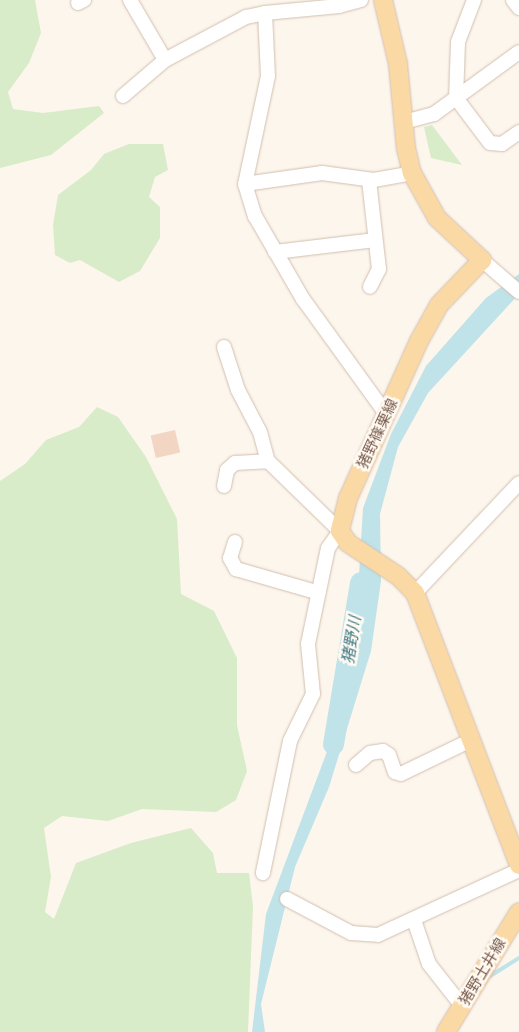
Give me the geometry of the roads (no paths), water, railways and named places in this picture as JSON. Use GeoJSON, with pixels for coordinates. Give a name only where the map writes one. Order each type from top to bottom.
{"type":"FeatureCollection","features":[{"type":"Feature","properties":{"kind":"main road"},"geometry":{"type":"LineString","coordinates":[[383,0],[398,64],[412,173],[437,218],[482,260]]}},
{"type":"Feature","properties":{"kind":"main road","name":"猪野篠栗線"},"geometry":{"type":"LineString","coordinates":[[344,537],[348,498],[419,341],[439,305],[482,260]]}},
{"type":"Feature","properties":{"kind":"main road"},"geometry":{"type":"LineString","coordinates":[[344,537],[383,566],[414,593],[518,855]]}},
{"type":"Feature","properties":{"kind":"main road","name":"猪野土井線"},"geometry":{"type":"LineString","coordinates":[[446,1032],[519,912]]}},
{"type":"Feature","properties":{"kind":"street"},"geometry":{"type":"LineString","coordinates":[[130,0],[165,60]]}},
{"type":"Feature","properties":{"kind":"street"},"geometry":{"type":"LineString","coordinates":[[123,96],[165,60],[246,18],[265,13],[339,6],[361,0]]}},
{"type":"Feature","properties":{"kind":"street"},"geometry":{"type":"LineString","coordinates":[[474,0],[458,42],[456,98],[490,142],[502,144],[519,132]]}},
{"type":"Feature","properties":{"kind":"street"},"geometry":{"type":"LineString","coordinates":[[512,0],[519,8]]}},
{"type":"Feature","properties":{"kind":"street"},"geometry":{"type":"LineString","coordinates":[[265,13],[268,76],[245,184],[255,216],[314,316],[387,415]]}},
{"type":"Feature","properties":{"kind":"street"},"geometry":{"type":"LineString","coordinates":[[404,122],[434,114],[517,57]]}},
{"type":"Feature","properties":{"kind":"street"},"geometry":{"type":"LineString","coordinates":[[245,184],[322,173],[369,180],[412,173]]}},
{"type":"Feature","properties":{"kind":"street"},"geometry":{"type":"LineString","coordinates":[[369,180],[379,269],[370,287]]}},
{"type":"Feature","properties":{"kind":"street"},"geometry":{"type":"LineString","coordinates":[[275,252],[375,240]]}},
{"type":"Feature","properties":{"kind":"street"},"geometry":{"type":"LineString","coordinates":[[482,260],[519,292]]}},
{"type":"Feature","properties":{"kind":"street"},"geometry":{"type":"LineString","coordinates":[[224,347],[238,390],[260,432],[268,461],[344,537],[328,548],[308,644],[313,694],[290,741],[262,873]]}},
{"type":"Feature","properties":{"kind":"street"},"geometry":{"type":"LineString","coordinates":[[224,486],[226,470],[235,463],[268,461]]}},
{"type":"Feature","properties":{"kind":"street"},"geometry":{"type":"LineString","coordinates":[[414,593],[519,483]]}},
{"type":"Feature","properties":{"kind":"street"},"geometry":{"type":"LineString","coordinates":[[235,542],[230,558],[236,569],[319,593]]}},
{"type":"Feature","properties":{"kind":"street"},"geometry":{"type":"LineString","coordinates":[[356,765],[370,753],[383,750],[389,755],[395,772],[401,774],[471,740]]}},
{"type":"Feature","properties":{"kind":"street"},"geometry":{"type":"LineString","coordinates":[[287,899],[351,933],[378,935],[519,870]]}},
{"type":"Feature","properties":{"kind":"street"},"geometry":{"type":"LineString","coordinates":[[414,920],[429,964],[462,1006]]}},
{"type":"Feature","properties":{"kind":"water"},"geometry":{"type":"Polygon","coordinates":[[[519,274],[519,294],[428,393],[398,447],[380,514],[381,581],[371,651],[329,787],[295,867],[261,1004],[265,1032],[252,1032],[266,914],[340,717],[357,608],[363,508],[391,434],[426,366],[486,298],[519,274]]]}},
{"type":"Feature","properties":{"kind":"waterway","name":"猪野川"},"geometry":{"type":"LineString","coordinates":[[333,744],[360,582]]}},
{"type":"Feature","properties":{"kind":"waterway"},"geometry":{"type":"LineString","coordinates":[[487,978],[519,958]]}}]}
